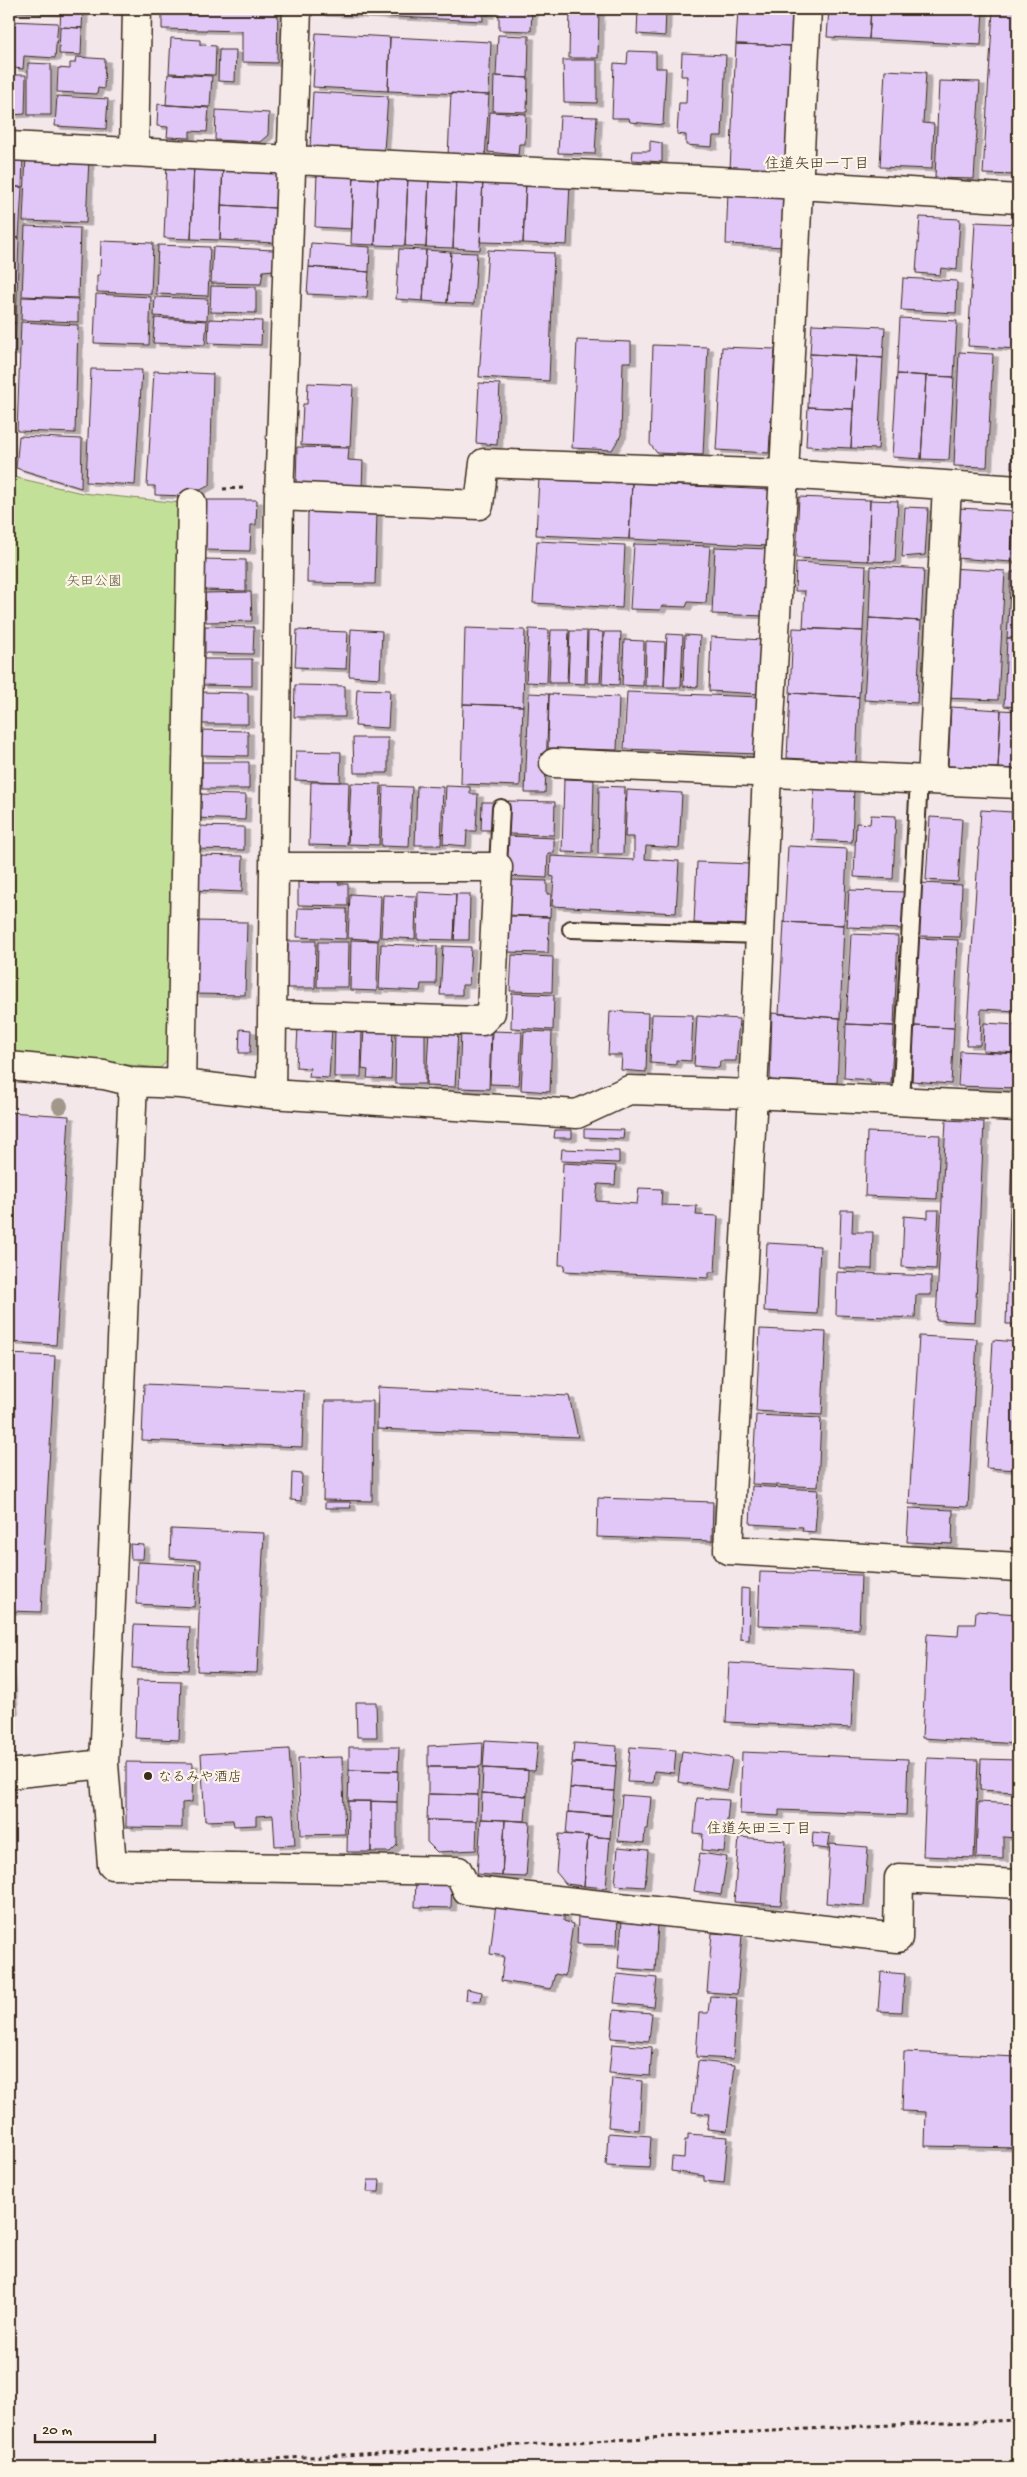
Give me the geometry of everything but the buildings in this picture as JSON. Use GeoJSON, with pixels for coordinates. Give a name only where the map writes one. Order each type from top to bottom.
{"type":"FeatureCollection","features":[{"type":"Feature","properties":{"kind":"street"},"geometry":{"type":"LineString","coordinates":[[134,152],[137,9]]}},
{"type":"Feature","properties":{"kind":"street"},"geometry":{"type":"LineString","coordinates":[[271,1094],[279,496],[297,9]]}},
{"type":"Feature","properties":{"kind":"street"},"geometry":{"type":"LineString","coordinates":[[807,9],[800,185],[766,773],[753,1094],[728,1550],[1018,1567]]}},
{"type":"Feature","properties":{"kind":"street"},"geometry":{"type":"LineString","coordinates":[[9,146],[800,185],[1018,199]]}},
{"type":"Feature","properties":{"kind":"street"},"geometry":{"type":"LineString","coordinates":[[279,496],[479,505],[484,463],[784,474],[1018,490]]}},
{"type":"Feature","properties":{"kind":"street"},"geometry":{"type":"LineString","coordinates":[[926,780],[947,486]]}},
{"type":"Feature","properties":{"kind":"street"},"geometry":{"type":"LineString","coordinates":[[181,1084],[192,503]]}},
{"type":"Feature","properties":{"kind":"street"},"geometry":{"type":"LineString","coordinates":[[554,762],[1018,784]]}},
{"type":"Feature","properties":{"kind":"street"},"geometry":{"type":"LineString","coordinates":[[272,1015],[482,1021],[491,1012],[498,867],[274,867]]}},
{"type":"Feature","properties":{"kind":"street"},"geometry":{"type":"LineString","coordinates":[[9,1066],[104,1075],[133,1082],[181,1084],[271,1094],[577,1114],[629,1090],[1018,1107]]}},
{"type":"Feature","properties":{"kind":"street"},"geometry":{"type":"LineString","coordinates":[[133,1082],[104,1764],[112,1865],[458,1871],[467,1890],[898,1938],[900,1878],[1018,1884]]}},
{"type":"Feature","properties":{"kind":"street"},"geometry":{"type":"LineString","coordinates":[[9,1774],[104,1764]]}},
{"type":"Feature","properties":{"kind":"lane"},"geometry":{"type":"LineString","coordinates":[[901,1101],[926,780]]}},
{"type":"Feature","properties":{"kind":"lane"},"geometry":{"type":"LineString","coordinates":[[498,867],[501,808]]}},
{"type":"Feature","properties":{"kind":"lane"},"geometry":{"type":"LineString","coordinates":[[571,929],[760,935]]}},
{"type":"Feature","properties":{"kind":"path"},"geometry":{"type":"LineString","coordinates":[[192,503],[208,489],[253,488]]}},
{"type":"Feature","properties":{"kind":"path"},"geometry":{"type":"LineString","coordinates":[[150,2468],[236,2461],[773,2431],[1018,2420]]}},
{"type":"Feature","properties":{"kind":"green space","name":"矢田公園"},"geometry":{"type":"Polygon","coordinates":[[[9,476],[82,493],[181,503],[172,1057],[160,1068],[9,1054],[9,476]]]}},
{"type":"Feature","properties":{"kind":"place","name":"なるみや酒店"},"geometry":{"type":"Point","coordinates":[148,1776]}},
{"type":"Feature","properties":{"kind":"district","name":"住道矢田一丁目"},"geometry":{"type":"Point","coordinates":[817,163]}},
{"type":"Feature","properties":{"kind":"district","name":"住道矢田三丁目"},"geometry":{"type":"Point","coordinates":[759,1828]}}]}
